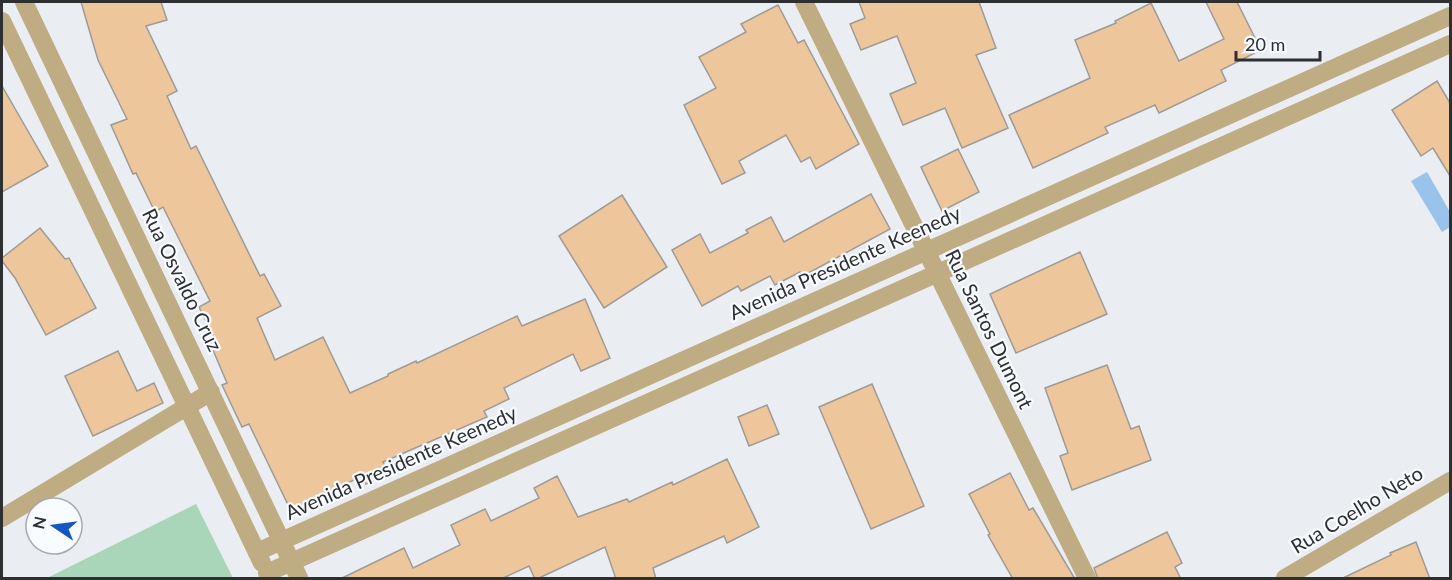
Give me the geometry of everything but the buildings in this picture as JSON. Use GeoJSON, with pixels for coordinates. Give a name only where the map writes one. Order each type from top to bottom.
{"type":"FeatureCollection","features":[{"type":"Feature","properties":{"kind":"street","name":"Rua Osvaldo Cruz"},"geometry":{"type":"LineString","coordinates":[[24,2],[296,570]]}},
{"type":"Feature","properties":{"kind":"street","name":"Rua Santos Dumont"},"geometry":{"type":"LineString","coordinates":[[804,2],[1087,579]]}},
{"type":"Feature","properties":{"kind":"street","name":"Avenida Presidente Keenedy"},"geometry":{"type":"LineString","coordinates":[[257,552],[1450,16]]}},
{"type":"Feature","properties":{"kind":"street"},"geometry":{"type":"LineString","coordinates":[[2,21],[268,576],[296,570],[936,274],[1450,44]]}},
{"type":"Feature","properties":{"kind":"street"},"geometry":{"type":"LineString","coordinates":[[2,518],[211,392]]}},
{"type":"Feature","properties":{"kind":"street","name":"Rua Coelho Neto"},"geometry":{"type":"LineString","coordinates":[[1285,579],[1450,481]]}},
{"type":"Feature","properties":{"kind":"green space"},"geometry":{"type":"Polygon","coordinates":[[[196,504],[233,578],[47,578],[196,504]]]}},
{"type":"Feature","properties":{"kind":"water"},"geometry":{"type":"Polygon","coordinates":[[[1427,172],[1450,212],[1450,227],[1442,232],[1411,181],[1427,172]]]}}]}
